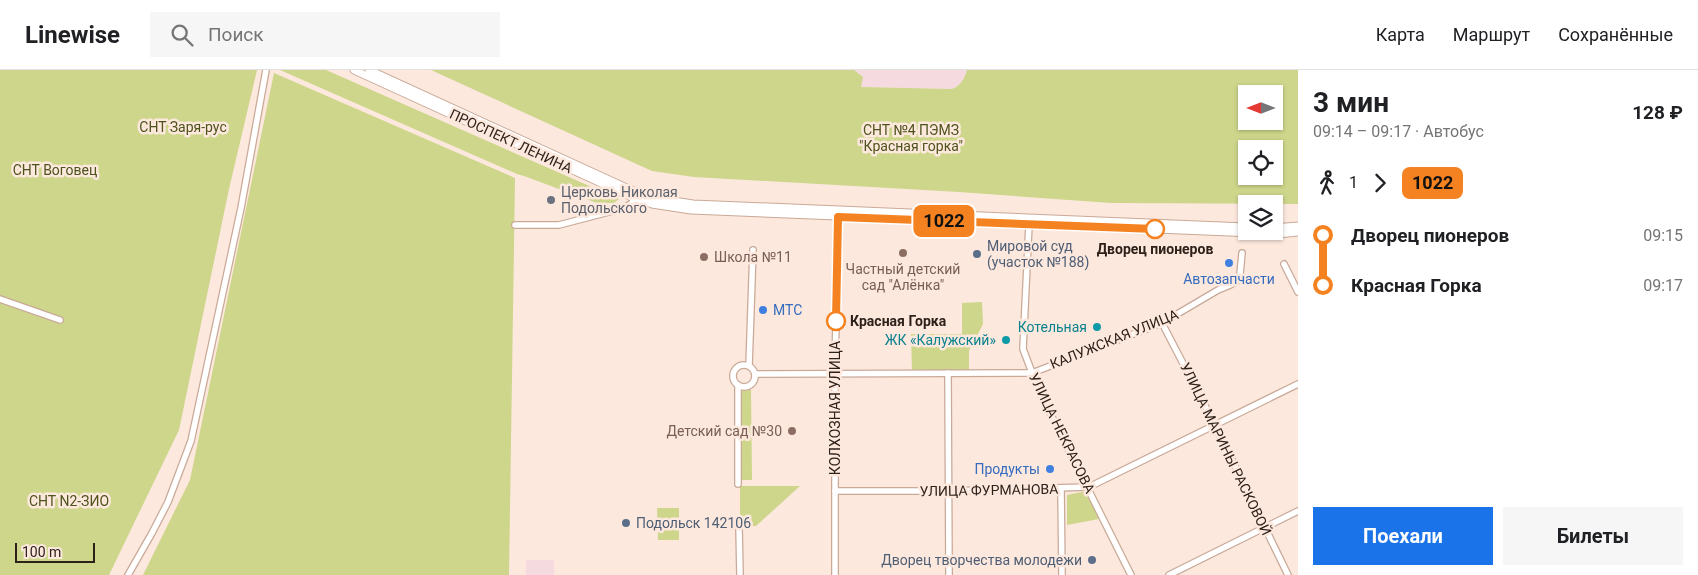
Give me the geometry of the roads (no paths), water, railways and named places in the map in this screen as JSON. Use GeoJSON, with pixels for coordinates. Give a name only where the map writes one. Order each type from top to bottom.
{"type":"FeatureCollection","features":[{"type":"Feature","properties":{"kind":"main road","name":"ПРОСПЕКТ ЛЕНИНА"},"geometry":{"type":"LineString","coordinates":[[354,70],[634,198],[652,204],[691,210],[1238,227]]}},
{"type":"Feature","properties":{"kind":"main road","name":"ПРОСПЕКТ ЛЕНИНА"},"geometry":{"type":"LineString","coordinates":[[369,70],[631,190],[654,198],[692,204],[838,214],[1278,234],[1298,232]]}},
{"type":"Feature","properties":{"kind":"main road"},"geometry":{"type":"LineString","coordinates":[[1283,227],[1298,226]]}},
{"type":"Feature","properties":{"kind":"street"},"geometry":{"type":"LineString","coordinates":[[128,575],[168,502],[191,441],[240,208],[266,70]]}},
{"type":"Feature","properties":{"kind":"street"},"geometry":{"type":"LineString","coordinates":[[515,225],[559,225],[624,208],[632,203],[634,198]]}},
{"type":"Feature","properties":{"kind":"street","name":"КОЛХОЗНАЯ УЛИЦА"},"geometry":{"type":"LineString","coordinates":[[835,575],[835,374],[838,214]]}},
{"type":"Feature","properties":{"kind":"street","name":"УЛИЦА НЕКРАСОВА"},"geometry":{"type":"LineString","coordinates":[[1029,224],[1023,349],[1039,391],[1089,487],[1131,575]]}},
{"type":"Feature","properties":{"kind":"street"},"geometry":{"type":"LineString","coordinates":[[749,366],[753,250]]}},
{"type":"Feature","properties":{"kind":"street","name":"КАЛУЖСКАЯ УЛИЦА"},"geometry":{"type":"LineString","coordinates":[[755,374],[1032,373],[1162,323],[1237,281],[1240,274],[1242,253]]}},
{"type":"Feature","properties":{"kind":"street"},"geometry":{"type":"LineString","coordinates":[[1284,264],[1298,292]]}},
{"type":"Feature","properties":{"kind":"street"},"geometry":{"type":"LineString","coordinates":[[0,299],[60,320]]}},
{"type":"Feature","properties":{"kind":"street","name":"УЛИЦА МАРИНЫ РАСКОВОЙ"},"geometry":{"type":"LineString","coordinates":[[1162,323],[1215,425],[1288,575]]}},
{"type":"Feature","properties":{"kind":"street"},"geometry":{"type":"LineString","coordinates":[[738,385],[745,387],[754,382],[755,374],[749,366],[741,366],[733,376],[738,385],[738,484]]}},
{"type":"Feature","properties":{"kind":"street"},"geometry":{"type":"LineString","coordinates":[[948,373],[948,575]]}},
{"type":"Feature","properties":{"kind":"street","name":"УЛИЦА ФУРМАНОВА"},"geometry":{"type":"LineString","coordinates":[[835,491],[948,491],[1089,487],[1298,384]]}},
{"type":"Feature","properties":{"kind":"street"},"geometry":{"type":"LineString","coordinates":[[1062,489],[1062,575]]}},
{"type":"Feature","properties":{"kind":"street"},"geometry":{"type":"LineString","coordinates":[[1169,575],[1298,511]]}},
{"type":"Feature","properties":{"kind":"street"},"geometry":{"type":"LineString","coordinates":[[740,527],[740,575]]}},
{"type":"Feature","properties":{"kind":"place","name":"Церковь Николая Подольского"},"geometry":{"type":"Point","coordinates":[551,200]}},
{"type":"Feature","properties":{"kind":"place","name":"Дворец пионеров"},"geometry":{"type":"Point","coordinates":[1155,229]}},
{"type":"Feature","properties":{"kind":"place","name":"Частный детский сад \"Алёнка\""},"geometry":{"type":"Point","coordinates":[903,253]}},
{"type":"Feature","properties":{"kind":"place","name":"Мировой суд (участок №188)"},"geometry":{"type":"Point","coordinates":[977,254]}},
{"type":"Feature","properties":{"kind":"place","name":"Школа №11"},"geometry":{"type":"Point","coordinates":[704,257]}},
{"type":"Feature","properties":{"kind":"place","name":"Автозапчасти"},"geometry":{"type":"Point","coordinates":[1229,263]}},
{"type":"Feature","properties":{"kind":"place","name":"МТС"},"geometry":{"type":"Point","coordinates":[763,310]}},
{"type":"Feature","properties":{"kind":"place","name":"Красная Горка"},"geometry":{"type":"Point","coordinates":[836,321]}},
{"type":"Feature","properties":{"kind":"place","name":"Котельная"},"geometry":{"type":"Point","coordinates":[1097,327]}},
{"type":"Feature","properties":{"kind":"place","name":"ЖК «Калужский»"},"geometry":{"type":"Point","coordinates":[1006,340]}},
{"type":"Feature","properties":{"kind":"place","name":"Детский сад №30"},"geometry":{"type":"Point","coordinates":[792,431]}},
{"type":"Feature","properties":{"kind":"place","name":"Продукты"},"geometry":{"type":"Point","coordinates":[1050,469]}},
{"type":"Feature","properties":{"kind":"place","name":"Подольск 142106"},"geometry":{"type":"Point","coordinates":[626,523]}},
{"type":"Feature","properties":{"kind":"place","name":"Дворец творчества молодежи"},"geometry":{"type":"Point","coordinates":[1092,560]}},
{"type":"Feature","properties":{"kind":"park label","name":"СНТ Заря-рус"},"geometry":{"type":"Point","coordinates":[183,127]}},
{"type":"Feature","properties":{"kind":"park label","name":"СНТ №4 ПЭМЗ \"Красная горка\""},"geometry":{"type":"Point","coordinates":[911,138]}},
{"type":"Feature","properties":{"kind":"park label","name":"СНТ Воговец"},"geometry":{"type":"Point","coordinates":[55,170]}},
{"type":"Feature","properties":{"kind":"park label","name":"СНТ N2-ЗИО"},"geometry":{"type":"Point","coordinates":[69,501]}}]}
